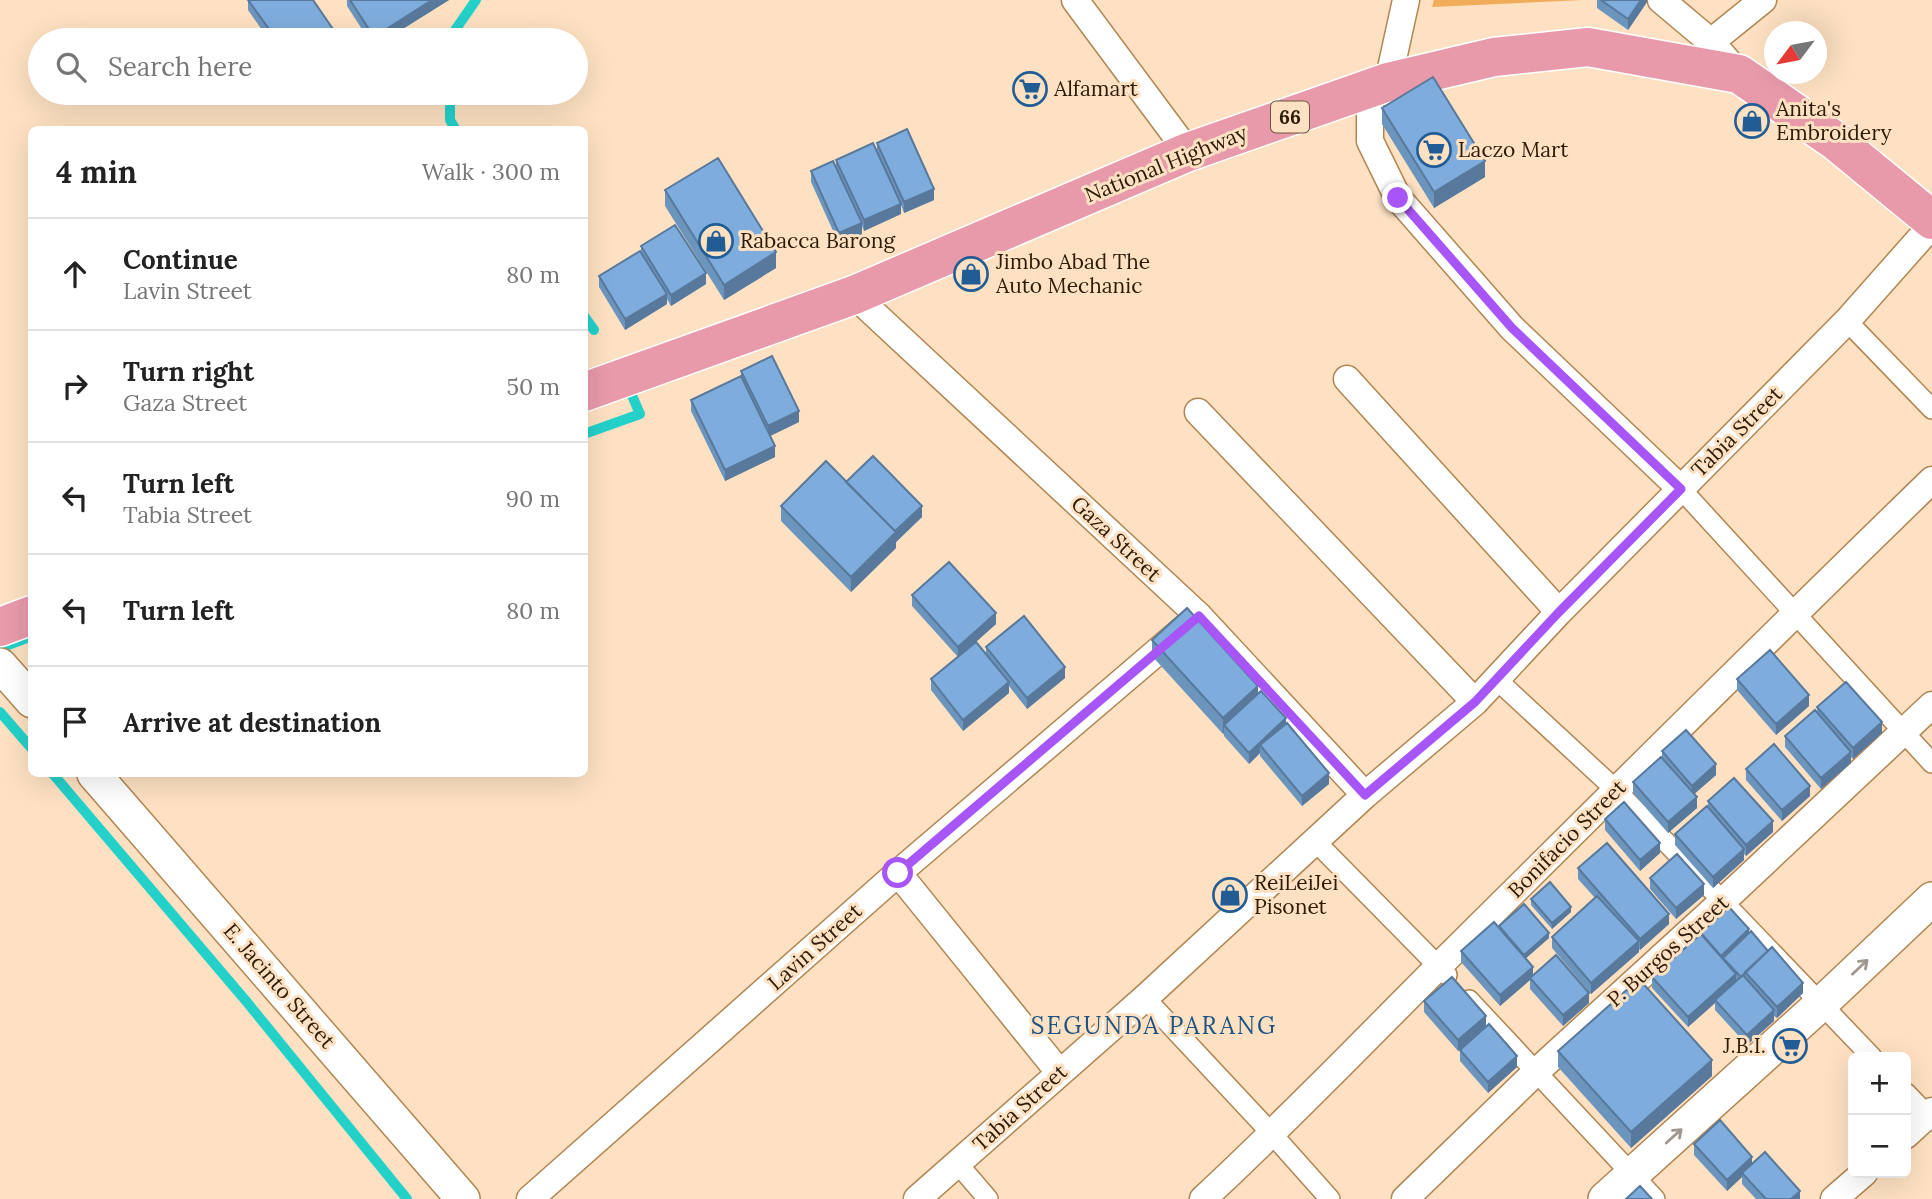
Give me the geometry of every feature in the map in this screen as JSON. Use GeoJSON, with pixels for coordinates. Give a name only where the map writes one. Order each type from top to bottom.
{"type":"FeatureCollection","features":[{"type":"Feature","properties":{"kind":"main road","name":"National Highway"},"geometry":{"type":"LineString","coordinates":[[588,391],[854,295],[1188,152],[1379,85],[1494,57],[1588,47],[1739,74],[1838,142],[1932,222]]}},
{"type":"Feature","properties":{"kind":"main road"},"geometry":{"type":"LineString","coordinates":[[0,627],[28,616]]}},
{"type":"Feature","properties":{"kind":"street"},"geometry":{"type":"LineString","coordinates":[[1074,0],[1188,152]]}},
{"type":"Feature","properties":{"kind":"street"},"geometry":{"type":"LineString","coordinates":[[1406,0],[1379,85],[1370,141],[1398,198],[1512,328],[1681,489],[1932,763]]}},
{"type":"Feature","properties":{"kind":"street"},"geometry":{"type":"LineString","coordinates":[[1661,0],[1711,42],[1739,74]]}},
{"type":"Feature","properties":{"kind":"street"},"geometry":{"type":"LineString","coordinates":[[1711,42],[1763,0]]}},
{"type":"Feature","properties":{"kind":"street","name":"Tabia Street"},"geometry":{"type":"LineString","coordinates":[[917,1199],[1145,998],[1365,795],[1475,702],[1559,612],[1847,321],[1932,222]]}},
{"type":"Feature","properties":{"kind":"street","name":"Gaza Street"},"geometry":{"type":"LineString","coordinates":[[854,295],[1199,616],[1365,795]]}},
{"type":"Feature","properties":{"kind":"street"},"geometry":{"type":"LineString","coordinates":[[1847,321],[1932,409]]}},
{"type":"Feature","properties":{"kind":"street"},"geometry":{"type":"LineString","coordinates":[[1347,379],[1559,612]]}},
{"type":"Feature","properties":{"kind":"street"},"geometry":{"type":"LineString","coordinates":[[1198,412],[1475,702]]}},
{"type":"Feature","properties":{"kind":"street","name":"Bonifacio Street"},"geometry":{"type":"LineString","coordinates":[[1203,1199],[1273,1135],[1438,966],[1932,480]]}},
{"type":"Feature","properties":{"kind":"street","name":"Lavin Street"},"geometry":{"type":"LineString","coordinates":[[530,1199],[898,873],[1199,616]]}},
{"type":"Feature","properties":{"kind":"street"},"geometry":{"type":"LineString","coordinates":[[0,665],[28,696]]}},
{"type":"Feature","properties":{"kind":"street"},"geometry":{"type":"LineString","coordinates":[[1496,679],[1616,790],[1866,1052]]}},
{"type":"Feature","properties":{"kind":"street","name":"P. Burgos Street"},"geometry":{"type":"LineString","coordinates":[[1405,1199],[1536,1072],[1932,705]]}},
{"type":"Feature","properties":{"kind":"street","name":"E. Jacinto Street"},"geometry":{"type":"LineString","coordinates":[[97,777],[463,1199]]}},
{"type":"Feature","properties":{"kind":"street"},"geometry":{"type":"LineString","coordinates":[[1315,842],[1438,966],[1654,1199]]}},
{"type":"Feature","properties":{"kind":"street"},"geometry":{"type":"LineString","coordinates":[[898,873],[1059,1072]]}},
{"type":"Feature","properties":{"kind":"street"},"geometry":{"type":"LineString","coordinates":[[1605,1199],[1821,1004],[1932,899]]}},
{"type":"Feature","properties":{"kind":"street"},"geometry":{"type":"LineString","coordinates":[[1145,998],[1330,1199]]}},
{"type":"Feature","properties":{"kind":"street"},"geometry":{"type":"LineString","coordinates":[[1911,1098],[1930,1116],[1911,1131]]}},
{"type":"Feature","properties":{"kind":"street"},"geometry":{"type":"LineString","coordinates":[[958,1164],[988,1199]]}},
{"type":"Feature","properties":{"kind":"street"},"geometry":{"type":"LineString","coordinates":[[1834,1199],[1858,1178]]}},
{"type":"Feature","properties":{"kind":"shaded area"},"geometry":{"type":"Polygon","coordinates":[[[1434,0],[1583,0],[1432,7],[1434,0]]]}},
{"type":"Feature","properties":{"kind":"building"},"geometry":{"type":"Polygon","coordinates":[[[248,0],[313,0],[332,28],[268,28],[248,0]]]}},
{"type":"Feature","properties":{"kind":"building"},"geometry":{"type":"Polygon","coordinates":[[[350,0],[432,0],[388,28],[368,28],[350,0]]]}},
{"type":"Feature","properties":{"kind":"building"},"geometry":{"type":"Polygon","coordinates":[[[1601,0],[1641,0],[1628,19],[1601,0]]]}},
{"type":"Feature","properties":{"kind":"building","name":"Laczo Mart"},"geometry":{"type":"Polygon","coordinates":[[[1433,77],[1485,161],[1434,192],[1382,108],[1433,77]]]}},
{"type":"Feature","properties":{"kind":"building"},"geometry":{"type":"Polygon","coordinates":[[[907,129],[934,189],[904,202],[877,143],[907,129]]]}},
{"type":"Feature","properties":{"kind":"building"},"geometry":{"type":"Polygon","coordinates":[[[873,143],[901,204],[864,220],[836,160],[873,143]]]}},
{"type":"Feature","properties":{"kind":"building"},"geometry":{"type":"Polygon","coordinates":[[[718,158],[776,252],[724,285],[665,190],[718,158]]]}},
{"type":"Feature","properties":{"kind":"building"},"geometry":{"type":"Polygon","coordinates":[[[833,161],[862,223],[839,233],[811,171],[833,161]]]}},
{"type":"Feature","properties":{"kind":"building"},"geometry":{"type":"Polygon","coordinates":[[[675,225],[706,273],[671,295],[641,246],[675,225]]]}},
{"type":"Feature","properties":{"kind":"building"},"geometry":{"type":"Polygon","coordinates":[[[640,251],[667,294],[625,319],[599,276],[640,251]]]}},
{"type":"Feature","properties":{"kind":"building"},"geometry":{"type":"Polygon","coordinates":[[[772,356],[799,411],[768,426],[741,371],[772,356]]]}},
{"type":"Feature","properties":{"kind":"building"},"geometry":{"type":"Polygon","coordinates":[[[741,376],[775,446],[725,470],[691,400],[741,376]]]}},
{"type":"Feature","properties":{"kind":"building"},"geometry":{"type":"Polygon","coordinates":[[[873,456],[922,506],[895,531],[846,482],[873,456]]]}},
{"type":"Feature","properties":{"kind":"building"},"geometry":{"type":"Polygon","coordinates":[[[826,461],[896,532],[851,577],[781,506],[826,461]]]}},
{"type":"Feature","properties":{"kind":"building"},"geometry":{"type":"Polygon","coordinates":[[[949,562],[996,613],[958,647],[912,595],[949,562]]]}},
{"type":"Feature","properties":{"kind":"building"},"geometry":{"type":"Polygon","coordinates":[[[1187,608],[1258,686],[1223,718],[1152,640],[1187,608]]]}},
{"type":"Feature","properties":{"kind":"building"},"geometry":{"type":"Polygon","coordinates":[[[1024,616],[1065,667],[1027,698],[986,647],[1024,616]]]}},
{"type":"Feature","properties":{"kind":"building"},"geometry":{"type":"Polygon","coordinates":[[[976,642],[1009,682],[963,720],[931,679],[976,642]]]}},
{"type":"Feature","properties":{"kind":"building"},"geometry":{"type":"Polygon","coordinates":[[[1770,650],[1809,695],[1776,724],[1737,679],[1770,650]]]}},
{"type":"Feature","properties":{"kind":"building"},"geometry":{"type":"Polygon","coordinates":[[[1846,682],[1882,722],[1853,748],[1817,707],[1846,682]]]}},
{"type":"Feature","properties":{"kind":"building"},"geometry":{"type":"Polygon","coordinates":[[[1261,691],[1286,718],[1249,753],[1224,725],[1261,691]]]}},
{"type":"Feature","properties":{"kind":"building"},"geometry":{"type":"Polygon","coordinates":[[[1815,710],[1851,752],[1821,778],[1785,736],[1815,710]]]}},
{"type":"Feature","properties":{"kind":"building"},"geometry":{"type":"Polygon","coordinates":[[[1287,723],[1329,773],[1302,796],[1260,745],[1287,723]]]}},
{"type":"Feature","properties":{"kind":"building"},"geometry":{"type":"Polygon","coordinates":[[[1686,730],[1716,764],[1692,786],[1662,751],[1686,730]]]}},
{"type":"Feature","properties":{"kind":"building"},"geometry":{"type":"Polygon","coordinates":[[[1774,744],[1810,786],[1782,810],[1746,769],[1774,744]]]}},
{"type":"Feature","properties":{"kind":"building"},"geometry":{"type":"Polygon","coordinates":[[[1661,757],[1697,797],[1668,822],[1633,782],[1661,757]]]}},
{"type":"Feature","properties":{"kind":"building"},"geometry":{"type":"Polygon","coordinates":[[[1734,778],[1773,821],[1746,845],[1708,801],[1734,778]]]}},
{"type":"Feature","properties":{"kind":"building"},"geometry":{"type":"Polygon","coordinates":[[[1624,802],[1660,843],[1640,860],[1605,819],[1624,802]]]}},
{"type":"Feature","properties":{"kind":"building"},"geometry":{"type":"Polygon","coordinates":[[[1707,806],[1744,849],[1713,877],[1675,834],[1707,806]]]}},
{"type":"Feature","properties":{"kind":"building"},"geometry":{"type":"Polygon","coordinates":[[[1607,843],[1669,914],[1640,939],[1578,868],[1607,843]]]}},
{"type":"Feature","properties":{"kind":"building"},"geometry":{"type":"Polygon","coordinates":[[[1677,854],[1704,884],[1676,908],[1650,878],[1677,854]]]}},
{"type":"Feature","properties":{"kind":"building"},"geometry":{"type":"Polygon","coordinates":[[[1550,882],[1571,907],[1552,923],[1531,899],[1550,882]]]}},
{"type":"Feature","properties":{"kind":"building"},"geometry":{"type":"Polygon","coordinates":[[[1597,896],[1639,941],[1591,983],[1552,937],[1597,896]]]}},
{"type":"Feature","properties":{"kind":"building"},"geometry":{"type":"Polygon","coordinates":[[[1524,904],[1549,933],[1524,955],[1499,926],[1524,904]]]}},
{"type":"Feature","properties":{"kind":"building"},"geometry":{"type":"Polygon","coordinates":[[[1729,907],[1749,929],[1721,956],[1701,933],[1729,907]]]}},
{"type":"Feature","properties":{"kind":"building"},"geometry":{"type":"Polygon","coordinates":[[[1494,922],[1533,967],[1500,995],[1461,951],[1494,922]]]}},
{"type":"Feature","properties":{"kind":"building"},"geometry":{"type":"Polygon","coordinates":[[[1751,931],[1768,951],[1741,977],[1723,958],[1751,931]]]}},
{"type":"Feature","properties":{"kind":"building"},"geometry":{"type":"Polygon","coordinates":[[[1701,934],[1736,974],[1688,1017],[1652,977],[1701,934]]]}},
{"type":"Feature","properties":{"kind":"building"},"geometry":{"type":"Polygon","coordinates":[[[1772,947],[1803,983],[1777,1007],[1745,972],[1772,947]]]}},
{"type":"Feature","properties":{"kind":"building"},"geometry":{"type":"Polygon","coordinates":[[[1556,955],[1589,993],[1563,1015],[1530,978],[1556,955]]]}},
{"type":"Feature","properties":{"kind":"building"},"geometry":{"type":"Polygon","coordinates":[[[1743,975],[1774,1010],[1747,1035],[1715,1000],[1743,975]]]}},
{"type":"Feature","properties":{"kind":"building"},"geometry":{"type":"Polygon","coordinates":[[[1452,977],[1486,1016],[1458,1040],[1424,1001],[1452,977]]]}},
{"type":"Feature","properties":{"kind":"building"},"geometry":{"type":"Polygon","coordinates":[[[1639,979],[1712,1060],[1631,1132],[1558,1051],[1639,979]]]}},
{"type":"Feature","properties":{"kind":"building"},"geometry":{"type":"Polygon","coordinates":[[[1489,1024],[1517,1056],[1488,1082],[1460,1050],[1489,1024]]]}},
{"type":"Feature","properties":{"kind":"building"},"geometry":{"type":"Polygon","coordinates":[[[1720,1120],[1752,1157],[1727,1180],[1694,1144],[1720,1120]]]}},
{"type":"Feature","properties":{"kind":"building"},"geometry":{"type":"Polygon","coordinates":[[[1765,1152],[1800,1191],[1791,1199],[1766,1199],[1742,1173],[1765,1152]]]}},
{"type":"Feature","properties":{"kind":"building"},"geometry":{"type":"Polygon","coordinates":[[[1640,1186],[1652,1199],[1626,1199],[1640,1186]]]}},
{"type":"Feature","properties":{"kind":"waterway"},"geometry":{"type":"LineString","coordinates":[[457,28],[476,0]]}},
{"type":"Feature","properties":{"kind":"waterway"},"geometry":{"type":"LineString","coordinates":[[450,105],[450,120],[454,126]]}},
{"type":"Feature","properties":{"kind":"waterway"},"geometry":{"type":"LineString","coordinates":[[588,322],[594,330]]}},
{"type":"Feature","properties":{"kind":"waterway"},"geometry":{"type":"LineString","coordinates":[[588,433],[640,414],[627,384]]}},
{"type":"Feature","properties":{"kind":"waterway"},"geometry":{"type":"LineString","coordinates":[[0,648],[28,638]]}},
{"type":"Feature","properties":{"kind":"waterway"},"geometry":{"type":"LineString","coordinates":[[0,712],[28,744]]}},
{"type":"Feature","properties":{"kind":"waterway"},"geometry":{"type":"LineString","coordinates":[[56,777],[246,1001],[407,1199]]}},
{"type":"Feature","properties":{"kind":"place","name":"Alfamart"},"geometry":{"type":"Point","coordinates":[1030,89]}},
{"type":"Feature","properties":{"kind":"place","name":"Anita's Embroidery"},"geometry":{"type":"Point","coordinates":[1752,121]}},
{"type":"Feature","properties":{"kind":"place","name":"Laczo Mart"},"geometry":{"type":"Point","coordinates":[1434,150]}},
{"type":"Feature","properties":{"kind":"place","name":"Rabacca Barong"},"geometry":{"type":"Point","coordinates":[716,241]}},
{"type":"Feature","properties":{"kind":"place","name":"Jimbo Abad The Auto Mechanic"},"geometry":{"type":"Point","coordinates":[971,274]}},
{"type":"Feature","properties":{"kind":"place","name":"ReiLeiJei Pisonet"},"geometry":{"type":"Point","coordinates":[1230,895]}},
{"type":"Feature","properties":{"kind":"place","name":"J.B.I."},"geometry":{"type":"Point","coordinates":[1790,1046]}},
{"type":"Feature","properties":{"kind":"district","name":"SEGUNDA PARANG"},"geometry":{"type":"Point","coordinates":[1154,1026]}},
{"type":"Feature","properties":{"kind":"route"},"geometry":{"type":"LineString","coordinates":[[898,873],[1199,616],[1365,795],[1475,702],[1559,612],[1681,489],[1512,328],[1398,198]]}}]}
